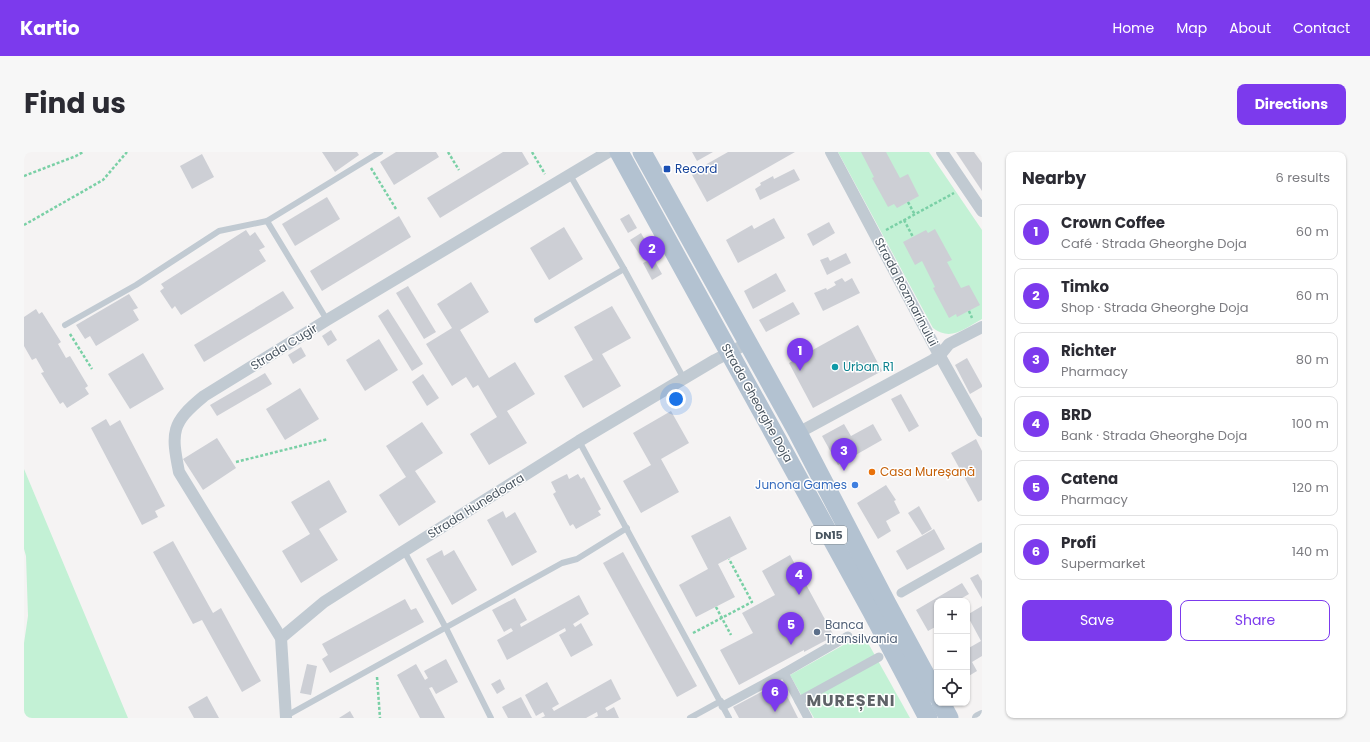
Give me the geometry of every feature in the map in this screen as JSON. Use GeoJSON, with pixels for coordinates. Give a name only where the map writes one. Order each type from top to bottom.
{"type":"FeatureCollection","features":[{"type":"Feature","properties":{"kind":"main road","name":"Strada Gheorghe Doja"},"geometry":{"type":"LineString","coordinates":[[619,152],[872,612],[928,718]]}},
{"type":"Feature","properties":{"kind":"main road","name":"Strada Gheorghe Doja"},"geometry":{"type":"LineString","coordinates":[[642,152],[798,433],[934,690]]}},
{"type":"Feature","properties":{"kind":"main road"},"geometry":{"type":"LineString","coordinates":[[943,706],[949,718]]}},
{"type":"Feature","properties":{"kind":"street","name":"Strada Cugir"},"geometry":{"type":"LineString","coordinates":[[281,638],[179,472],[174,450],[176,425],[189,409],[204,396],[327,320],[608,152]]}},
{"type":"Feature","properties":{"kind":"street","name":"Strada Rozmarinului"},"geometry":{"type":"LineString","coordinates":[[831,152],[982,431]]}},
{"type":"Feature","properties":{"kind":"street"},"geometry":{"type":"LineString","coordinates":[[942,152],[982,211]]}},
{"type":"Feature","properties":{"kind":"street"},"geometry":{"type":"LineString","coordinates":[[798,433],[940,355],[948,344],[982,327]]}},
{"type":"Feature","properties":{"kind":"street","name":"Strada Hunedoara"},"geometry":{"type":"LineString","coordinates":[[281,638],[324,602],[404,551],[579,441],[729,352],[748,343]]}},
{"type":"Feature","properties":{"kind":"street"},"geometry":{"type":"LineString","coordinates":[[901,593],[982,547]]}},
{"type":"Feature","properties":{"kind":"street"},"geometry":{"type":"LineString","coordinates":[[722,704],[784,673],[848,636]]}},
{"type":"Feature","properties":{"kind":"street"},"geometry":{"type":"LineString","coordinates":[[281,638],[286,717]]}},
{"type":"Feature","properties":{"kind":"street"},"geometry":{"type":"LineString","coordinates":[[799,701],[879,657]]}},
{"type":"Feature","properties":{"kind":"street"},"geometry":{"type":"LineString","coordinates":[[784,673],[808,718]]}},
{"type":"Feature","properties":{"kind":"street"},"geometry":{"type":"LineString","coordinates":[[978,718],[982,716]]}},
{"type":"Feature","properties":{"kind":"lane"},"geometry":{"type":"LineString","coordinates":[[65,325],[136,285],[219,231],[266,221],[379,152]]}},
{"type":"Feature","properties":{"kind":"lane"},"geometry":{"type":"LineString","coordinates":[[570,175],[624,269],[684,379]]}},
{"type":"Feature","properties":{"kind":"lane"},"geometry":{"type":"LineString","coordinates":[[266,221],[327,320]]}},
{"type":"Feature","properties":{"kind":"lane"},"geometry":{"type":"LineString","coordinates":[[538,320],[624,269]]}},
{"type":"Feature","properties":{"kind":"lane"},"geometry":{"type":"LineString","coordinates":[[579,441],[730,718]]}},
{"type":"Feature","properties":{"kind":"lane"},"geometry":{"type":"LineString","coordinates":[[286,717],[562,563],[577,559],[627,528]]}},
{"type":"Feature","properties":{"kind":"lane"},"geometry":{"type":"LineString","coordinates":[[404,551],[446,628],[491,718]]}},
{"type":"Feature","properties":{"kind":"lane"},"geometry":{"type":"LineString","coordinates":[[690,718],[722,704]]}},
{"type":"Feature","properties":{"kind":"path"},"geometry":{"type":"LineString","coordinates":[[24,176],[83,152]]}},
{"type":"Feature","properties":{"kind":"path"},"geometry":{"type":"LineString","coordinates":[[24,225],[103,180],[127,152]]}},
{"type":"Feature","properties":{"kind":"path"},"geometry":{"type":"LineString","coordinates":[[448,152],[459,170]]}},
{"type":"Feature","properties":{"kind":"path"},"geometry":{"type":"LineString","coordinates":[[532,152],[551,186]]}},
{"type":"Feature","properties":{"kind":"path"},"geometry":{"type":"LineString","coordinates":[[366,160],[396,209]]}},
{"type":"Feature","properties":{"kind":"path"},"geometry":{"type":"LineString","coordinates":[[884,231],[958,191]]}},
{"type":"Feature","properties":{"kind":"path"},"geometry":{"type":"LineString","coordinates":[[908,202],[915,215]]}},
{"type":"Feature","properties":{"kind":"path"},"geometry":{"type":"LineString","coordinates":[[904,220],[913,237]]}},
{"type":"Feature","properties":{"kind":"path"},"geometry":{"type":"LineString","coordinates":[[65,325],[92,369]]}},
{"type":"Feature","properties":{"kind":"path"},"geometry":{"type":"LineString","coordinates":[[236,462],[328,439]]}},
{"type":"Feature","properties":{"kind":"path"},"geometry":{"type":"LineString","coordinates":[[686,637],[752,602],[729,559]]}},
{"type":"Feature","properties":{"kind":"path"},"geometry":{"type":"LineString","coordinates":[[716,607],[731,635]]}},
{"type":"Feature","properties":{"kind":"path"},"geometry":{"type":"LineString","coordinates":[[376,666],[380,718]]}},
{"type":"Feature","properties":{"kind":"green space"},"geometry":{"type":"Polygon","coordinates":[[[838,152],[929,152],[982,230],[982,319],[952,334],[946,334],[933,328],[838,152]]]}},
{"type":"Feature","properties":{"kind":"green space"},"geometry":{"type":"Polygon","coordinates":[[[24,469],[128,718],[24,718],[24,643],[28,616],[26,556],[24,549],[24,469]]]}},
{"type":"Feature","properties":{"kind":"green space"},"geometry":{"type":"Polygon","coordinates":[[[863,634],[910,718],[814,718],[790,675],[863,634]]]}},
{"type":"Feature","properties":{"kind":"building"},"geometry":{"type":"Polygon","coordinates":[[[322,152],[357,152],[359,155],[335,172],[322,152]]]}},
{"type":"Feature","properties":{"kind":"building"},"geometry":{"type":"Polygon","coordinates":[[[396,152],[436,152],[439,157],[394,185],[380,162],[396,152]]]}},
{"type":"Feature","properties":{"kind":"building"},"geometry":{"type":"Polygon","coordinates":[[[503,152],[522,152],[529,164],[440,218],[427,198],[503,152]]]}},
{"type":"Feature","properties":{"kind":"building"},"geometry":{"type":"Polygon","coordinates":[[[692,152],[713,152],[697,161],[692,152]]]}},
{"type":"Feature","properties":{"kind":"building"},"geometry":{"type":"Polygon","coordinates":[[[728,152],[795,152],[707,202],[691,173],[728,152]]]}},
{"type":"Feature","properties":{"kind":"building"},"geometry":{"type":"Polygon","coordinates":[[[861,152],[886,152],[900,178],[908,174],[919,196],[897,208],[894,204],[888,207],[872,178],[874,177],[861,152]]]}},
{"type":"Feature","properties":{"kind":"building"},"geometry":{"type":"Polygon","coordinates":[[[956,152],[974,152],[982,163],[982,191],[956,152]]]}},
{"type":"Feature","properties":{"kind":"building"},"geometry":{"type":"Polygon","coordinates":[[[202,154],[214,177],[192,189],[180,166],[202,154]]]}},
{"type":"Feature","properties":{"kind":"building"},"geometry":{"type":"Polygon","coordinates":[[[794,169],[800,180],[760,200],[755,189],[761,185],[760,183],[773,176],[774,179],[794,169]]]}},
{"type":"Feature","properties":{"kind":"building"},"geometry":{"type":"Polygon","coordinates":[[[327,197],[340,219],[295,246],[282,224],[327,197]]]}},
{"type":"Feature","properties":{"kind":"building"},"geometry":{"type":"Polygon","coordinates":[[[629,214],[637,228],[628,233],[620,219],[629,214]]]}},
{"type":"Feature","properties":{"kind":"building"},"geometry":{"type":"Polygon","coordinates":[[[399,216],[411,237],[322,291],[310,271],[399,216]]]}},
{"type":"Feature","properties":{"kind":"building"},"geometry":{"type":"Polygon","coordinates":[[[774,218],[785,238],[738,263],[726,240],[752,225],[754,229],[774,218]]]}},
{"type":"Feature","properties":{"kind":"building"},"geometry":{"type":"Polygon","coordinates":[[[829,222],[835,233],[813,246],[807,234],[829,222]]]}},
{"type":"Feature","properties":{"kind":"building"},"geometry":{"type":"Polygon","coordinates":[[[564,227],[583,259],[549,280],[530,248],[564,227]]]}},
{"type":"Feature","properties":{"kind":"building"},"geometry":{"type":"Polygon","coordinates":[[[935,229],[952,260],[947,262],[961,288],[969,285],[980,305],[957,317],[956,314],[949,318],[933,288],[935,287],[922,261],[915,265],[903,242],[926,230],[928,233],[935,229]]]}},
{"type":"Feature","properties":{"kind":"building"},"geometry":{"type":"Polygon","coordinates":[[[246,230],[250,236],[255,232],[265,247],[259,250],[266,261],[181,315],[175,306],[172,309],[160,291],[164,288],[161,284],[246,230]]]}},
{"type":"Feature","properties":{"kind":"building"},"geometry":{"type":"Polygon","coordinates":[[[641,233],[650,249],[640,255],[630,240],[641,233]]]}},
{"type":"Feature","properties":{"kind":"building"},"geometry":{"type":"Polygon","coordinates":[[[846,253],[851,263],[827,275],[820,260],[828,257],[830,261],[846,253]]]}},
{"type":"Feature","properties":{"kind":"building"},"geometry":{"type":"Polygon","coordinates":[[[653,258],[662,274],[652,280],[643,263],[653,258]]]}},
{"type":"Feature","properties":{"kind":"building"},"geometry":{"type":"Polygon","coordinates":[[[776,273],[786,291],[753,309],[744,291],[776,273]]]}},
{"type":"Feature","properties":{"kind":"building"},"geometry":{"type":"Polygon","coordinates":[[[842,278],[845,282],[852,278],[860,293],[823,311],[814,293],[826,288],[827,290],[836,285],[834,282],[842,278]]]}},
{"type":"Feature","properties":{"kind":"building"},"geometry":{"type":"Polygon","coordinates":[[[471,282],[489,312],[460,330],[489,378],[515,362],[535,394],[507,411],[527,443],[489,465],[470,434],[497,417],[478,385],[473,388],[466,377],[452,386],[426,344],[452,328],[437,304],[471,282]]]}},
{"type":"Feature","properties":{"kind":"building"},"geometry":{"type":"Polygon","coordinates":[[[408,286],[436,332],[424,339],[396,293],[408,286]]]}},
{"type":"Feature","properties":{"kind":"building"},"geometry":{"type":"Polygon","coordinates":[[[283,291],[294,308],[204,362],[194,345],[283,291]]]}},
{"type":"Feature","properties":{"kind":"building"},"geometry":{"type":"Polygon","coordinates":[[[129,294],[138,308],[133,310],[139,320],[96,346],[90,336],[85,339],[76,325],[129,294]]]}},
{"type":"Feature","properties":{"kind":"building"},"geometry":{"type":"Polygon","coordinates":[[[793,302],[800,314],[766,332],[759,320],[793,302]]]}},
{"type":"Feature","properties":{"kind":"building"},"geometry":{"type":"Polygon","coordinates":[[[612,306],[631,338],[602,354],[621,386],[583,408],[564,376],[593,360],[574,327],[612,306]]]}},
{"type":"Feature","properties":{"kind":"building"},"geometry":{"type":"Polygon","coordinates":[[[36,309],[39,314],[42,312],[61,342],[58,344],[66,358],[70,356],[88,386],[85,388],[89,394],[67,408],[63,402],[60,404],[41,373],[44,372],[36,358],[32,360],[24,346],[24,317],[36,309]]]}},
{"type":"Feature","properties":{"kind":"building"},"geometry":{"type":"Polygon","coordinates":[[[388,309],[423,364],[412,371],[378,316],[388,309]]]}},
{"type":"Feature","properties":{"kind":"building","name":"Urban R1"},"geometry":{"type":"Polygon","coordinates":[[[858,325],[882,371],[813,408],[789,363],[858,325]]]}},
{"type":"Feature","properties":{"kind":"building"},"geometry":{"type":"Polygon","coordinates":[[[331,330],[337,340],[328,346],[322,336],[331,330]]]}},
{"type":"Feature","properties":{"kind":"building"},"geometry":{"type":"Polygon","coordinates":[[[379,339],[398,370],[365,391],[346,360],[379,339]]]}},
{"type":"Feature","properties":{"kind":"building"},"geometry":{"type":"Polygon","coordinates":[[[301,347],[306,356],[293,364],[288,355],[301,347]]]}},
{"type":"Feature","properties":{"kind":"building"},"geometry":{"type":"Polygon","coordinates":[[[143,353],[164,389],[130,409],[108,374],[143,353]]]}},
{"type":"Feature","properties":{"kind":"building"},"geometry":{"type":"Polygon","coordinates":[[[967,358],[982,385],[982,387],[970,394],[955,365],[967,358]]]}},
{"type":"Feature","properties":{"kind":"building"},"geometry":{"type":"Polygon","coordinates":[[[265,373],[272,384],[217,416],[210,405],[265,373]]]}},
{"type":"Feature","properties":{"kind":"building"},"geometry":{"type":"Polygon","coordinates":[[[423,374],[439,398],[427,406],[412,382],[423,374]]]}},
{"type":"Feature","properties":{"kind":"building"},"geometry":{"type":"Polygon","coordinates":[[[300,388],[319,419],[285,440],[266,409],[300,388]]]}},
{"type":"Feature","properties":{"kind":"building"},"geometry":{"type":"Polygon","coordinates":[[[901,394],[919,426],[909,432],[891,399],[901,394]]]}},
{"type":"Feature","properties":{"kind":"building"},"geometry":{"type":"Polygon","coordinates":[[[671,411],[689,443],[661,459],[679,492],[641,513],[623,481],[651,465],[633,433],[671,411]]]}},
{"type":"Feature","properties":{"kind":"building"},"geometry":{"type":"Polygon","coordinates":[[[106,419],[110,426],[120,420],[165,506],[155,511],[158,517],[142,525],[91,428],[106,419]]]}},
{"type":"Feature","properties":{"kind":"building"},"geometry":{"type":"Polygon","coordinates":[[[422,422],[443,453],[415,471],[436,502],[399,526],[379,495],[406,477],[386,446],[422,422]]]}},
{"type":"Feature","properties":{"kind":"building"},"geometry":{"type":"Polygon","coordinates":[[[844,424],[851,436],[873,424],[882,440],[838,465],[822,436],[844,424]]]}},
{"type":"Feature","properties":{"kind":"building"},"geometry":{"type":"Polygon","coordinates":[[[217,438],[236,468],[203,490],[183,459],[217,438]]]}},
{"type":"Feature","properties":{"kind":"building"},"geometry":{"type":"Polygon","coordinates":[[[976,439],[982,451],[982,500],[978,502],[951,453],[976,439]]]}},
{"type":"Feature","properties":{"kind":"building"},"geometry":{"type":"Polygon","coordinates":[[[567,474],[569,479],[578,474],[581,479],[584,477],[601,509],[598,511],[601,515],[576,529],[573,524],[570,526],[553,494],[556,492],[551,482],[567,474]]]}},
{"type":"Feature","properties":{"kind":"building"},"geometry":{"type":"Polygon","coordinates":[[[329,480],[347,512],[319,529],[338,560],[301,583],[282,551],[310,534],[291,502],[329,480]]]}},
{"type":"Feature","properties":{"kind":"building"},"geometry":{"type":"Polygon","coordinates":[[[886,485],[896,500],[894,501],[900,513],[886,521],[891,531],[878,539],[857,503],[886,485]]]}},
{"type":"Feature","properties":{"kind":"building"},"geometry":{"type":"Polygon","coordinates":[[[919,506],[932,529],[922,535],[908,513],[919,506]]]}},
{"type":"Feature","properties":{"kind":"building"},"geometry":{"type":"Polygon","coordinates":[[[503,511],[506,518],[515,512],[537,552],[512,566],[487,520],[503,511]]]}},
{"type":"Feature","properties":{"kind":"building"},"geometry":{"type":"Polygon","coordinates":[[[730,516],[747,549],[718,564],[735,597],[696,617],[679,585],[708,569],[691,536],[730,516]]]}},
{"type":"Feature","properties":{"kind":"building"},"geometry":{"type":"Polygon","coordinates":[[[934,529],[945,549],[907,570],[896,551],[934,529]]]}},
{"type":"Feature","properties":{"kind":"building"},"geometry":{"type":"Polygon","coordinates":[[[173,541],[213,613],[221,608],[261,681],[242,692],[202,620],[193,624],[153,552],[173,541]]]}},
{"type":"Feature","properties":{"kind":"building"},"geometry":{"type":"Polygon","coordinates":[[[442,550],[444,556],[454,550],[477,590],[452,605],[426,559],[442,550]]]}},
{"type":"Feature","properties":{"kind":"building"},"geometry":{"type":"Polygon","coordinates":[[[623,552],[697,686],[677,697],[603,563],[623,552]]]}},
{"type":"Feature","properties":{"kind":"building"},"geometry":{"type":"Polygon","coordinates":[[[790,555],[834,636],[804,652],[804,650],[739,685],[720,650],[753,633],[742,613],[775,595],[762,571],[790,555]]]}},
{"type":"Feature","properties":{"kind":"building"},"geometry":{"type":"Polygon","coordinates":[[[978,574],[982,581],[982,599],[970,578],[978,574]]]}},
{"type":"Feature","properties":{"kind":"building"},"geometry":{"type":"Polygon","coordinates":[[[962,583],[969,594],[962,598],[936,598],[962,583]]]}},
{"type":"Feature","properties":{"kind":"building"},"geometry":{"type":"Polygon","coordinates":[[[579,595],[589,614],[573,624],[575,627],[581,623],[593,645],[571,657],[559,635],[566,631],[565,628],[507,660],[497,640],[513,631],[511,628],[504,632],[492,610],[515,598],[527,620],[520,624],[521,627],[579,595]]]}},
{"type":"Feature","properties":{"kind":"building"},"geometry":{"type":"Polygon","coordinates":[[[405,599],[411,610],[416,608],[424,622],[330,673],[322,659],[328,655],[322,644],[405,599]]]}},
{"type":"Feature","properties":{"kind":"building"},"geometry":{"type":"Polygon","coordinates":[[[934,599],[934,628],[928,631],[916,610],[934,599]]]}},
{"type":"Feature","properties":{"kind":"building"},"geometry":{"type":"Polygon","coordinates":[[[982,606],[982,656],[972,662],[977,671],[970,675],[970,647],[981,641],[970,621],[970,613],[982,606]]]}},
{"type":"Feature","properties":{"kind":"building"},"geometry":{"type":"Polygon","coordinates":[[[446,659],[458,682],[436,694],[432,687],[429,688],[445,718],[420,718],[397,675],[416,664],[425,680],[428,678],[424,671],[446,659]]]}},
{"type":"Feature","properties":{"kind":"building"},"geometry":{"type":"Polygon","coordinates":[[[307,664],[317,666],[311,695],[300,693],[307,664]]]}},
{"type":"Feature","properties":{"kind":"building"},"geometry":{"type":"Polygon","coordinates":[[[500,679],[505,689],[497,694],[491,684],[500,679]]]}},
{"type":"Feature","properties":{"kind":"building"},"geometry":{"type":"Polygon","coordinates":[[[611,679],[621,699],[605,708],[607,711],[614,707],[619,718],[594,718],[598,716],[597,712],[586,718],[541,718],[545,716],[543,712],[536,716],[525,695],[547,682],[559,704],[552,708],[554,711],[611,679]]]}},
{"type":"Feature","properties":{"kind":"building"},"geometry":{"type":"Polygon","coordinates":[[[780,682],[798,718],[739,718],[733,707],[780,682]]]}},
{"type":"Feature","properties":{"kind":"building"},"geometry":{"type":"Polygon","coordinates":[[[207,696],[219,718],[194,718],[188,707],[207,696]]]}},
{"type":"Feature","properties":{"kind":"building"},"geometry":{"type":"Polygon","coordinates":[[[521,697],[532,718],[508,718],[502,707],[521,697]]]}},
{"type":"Feature","properties":{"kind":"building"},"geometry":{"type":"Polygon","coordinates":[[[350,711],[354,718],[339,718],[350,711]]]}},
{"type":"Feature","properties":{"kind":"place","name":"Record"},"geometry":{"type":"Point","coordinates":[667,169]}},
{"type":"Feature","properties":{"kind":"place","name":"Timko"},"geometry":{"type":"Point","coordinates":[652,269]}},
{"type":"Feature","properties":{"kind":"place","name":"Urban R1"},"geometry":{"type":"Point","coordinates":[835,367]}},
{"type":"Feature","properties":{"kind":"place","name":"Crown Coffee"},"geometry":{"type":"Point","coordinates":[800,371]}},
{"type":"Feature","properties":{"kind":"place","name":"Richter"},"geometry":{"type":"Point","coordinates":[844,471]}},
{"type":"Feature","properties":{"kind":"place","name":"Casa Mureșană"},"geometry":{"type":"Point","coordinates":[872,472]}},
{"type":"Feature","properties":{"kind":"place","name":"Junona Games"},"geometry":{"type":"Point","coordinates":[855,485]}},
{"type":"Feature","properties":{"kind":"place","name":"BRD"},"geometry":{"type":"Point","coordinates":[799,595]}},
{"type":"Feature","properties":{"kind":"place","name":"Banca Transilvania"},"geometry":{"type":"Point","coordinates":[817,632]}},
{"type":"Feature","properties":{"kind":"place","name":"Catena"},"geometry":{"type":"Point","coordinates":[791,645]}},
{"type":"Feature","properties":{"kind":"place","name":"Profi"},"geometry":{"type":"Point","coordinates":[775,712]}},
{"type":"Feature","properties":{"kind":"district","name":"MUREȘENI"},"geometry":{"type":"Point","coordinates":[851,700]}}]}
